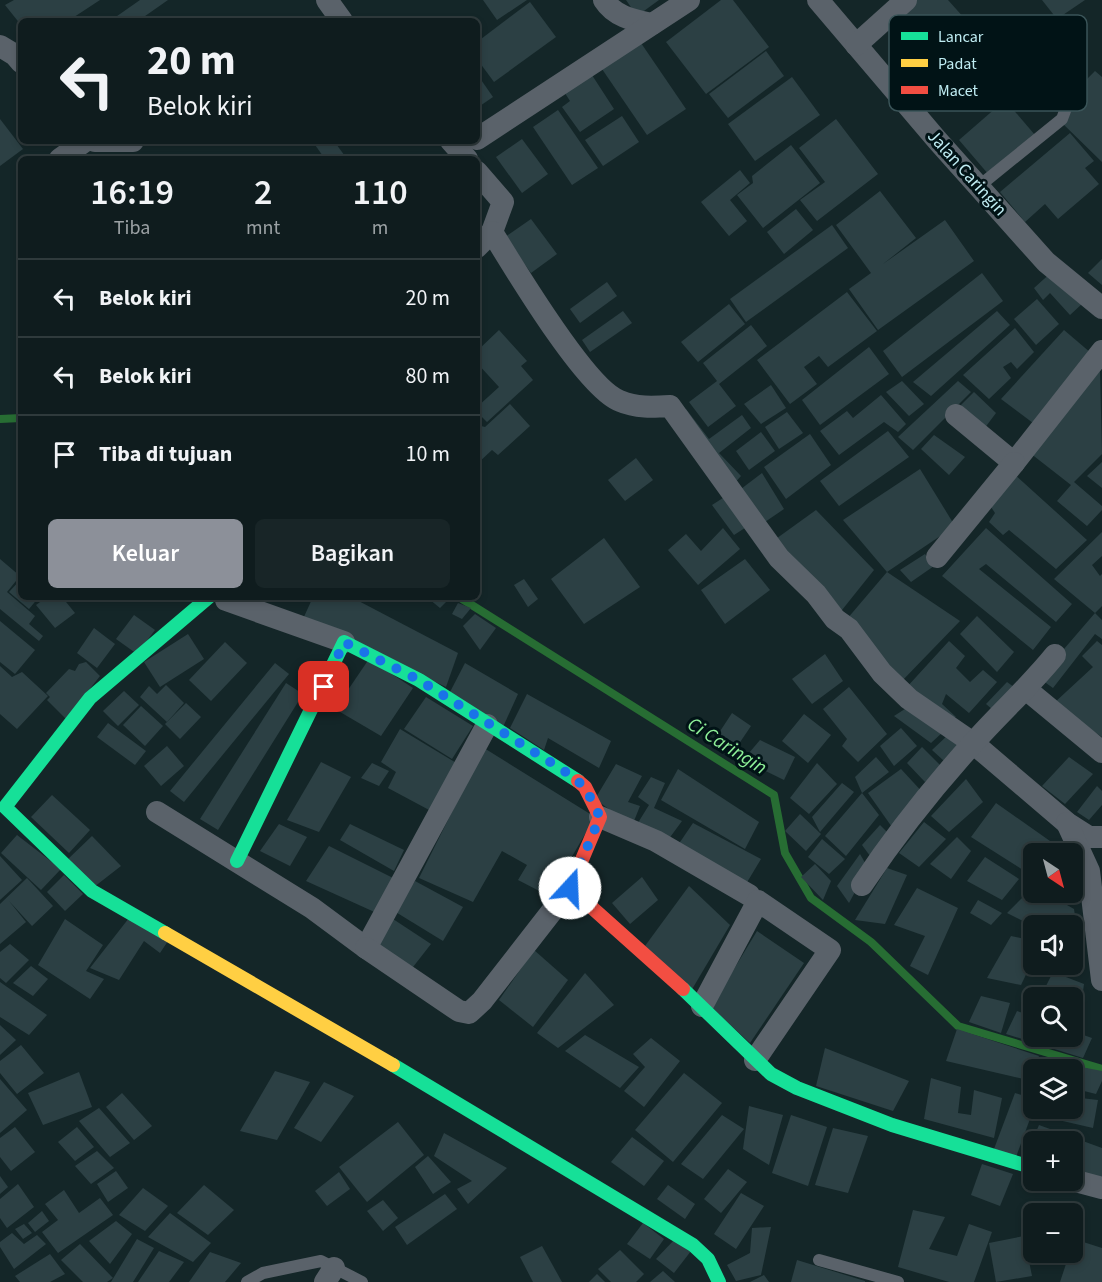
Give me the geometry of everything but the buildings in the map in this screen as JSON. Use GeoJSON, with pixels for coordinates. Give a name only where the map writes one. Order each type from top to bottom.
{"type":"FeatureCollection","features":[{"type":"Feature","properties":{"kind":"street"},"geometry":{"type":"LineString","coordinates":[[327,0],[340,18]]}},
{"type":"Feature","properties":{"kind":"street"},"geometry":{"type":"LineString","coordinates":[[604,0],[609,8],[626,18],[652,24]]}},
{"type":"Feature","properties":{"kind":"street"},"geometry":{"type":"LineString","coordinates":[[480,137],[689,0]]}},
{"type":"Feature","properties":{"kind":"street","name":"Jalan Caringin"},"geometry":{"type":"LineString","coordinates":[[818,0],[889,83]]}},
{"type":"Feature","properties":{"kind":"street"},"geometry":{"type":"LineString","coordinates":[[889,15],[906,0]]}},
{"type":"Feature","properties":{"kind":"street"},"geometry":{"type":"LineString","coordinates":[[856,45],[889,15]]}},
{"type":"Feature","properties":{"kind":"street"},"geometry":{"type":"LineString","coordinates":[[0,46],[18,58]]}},
{"type":"Feature","properties":{"kind":"street","name":"Jalan Caringin"},"geometry":{"type":"LineString","coordinates":[[913,111],[1046,262],[1102,308]]}},
{"type":"Feature","properties":{"kind":"street"},"geometry":{"type":"LineString","coordinates":[[64,156],[81,144]]}},
{"type":"Feature","properties":{"kind":"street"},"geometry":{"type":"LineString","coordinates":[[480,175],[503,202],[501,213],[484,240],[594,379],[617,401],[646,408],[670,406],[779,558],[816,594],[836,619],[849,629],[882,673],[909,699],[974,743],[1067,823],[1089,837],[1102,837]]}},
{"type":"Feature","properties":{"kind":"street"},"geometry":{"type":"LineString","coordinates":[[937,557],[1102,351]]}},
{"type":"Feature","properties":{"kind":"street"},"geometry":{"type":"LineString","coordinates":[[956,415],[1014,463]]}},
{"type":"Feature","properties":{"kind":"street"},"geometry":{"type":"LineString","coordinates":[[216,600],[90,698],[9,801],[5,807],[8,812],[92,891],[432,1087],[693,1245],[708,1260],[719,1282]]}},
{"type":"Feature","properties":{"kind":"street"},"geometry":{"type":"LineString","coordinates":[[220,600],[344,642],[419,680],[563,770],[585,787],[600,817],[656,841],[749,895]]}},
{"type":"Feature","properties":{"kind":"street"},"geometry":{"type":"LineString","coordinates":[[237,861],[344,642]]}},
{"type":"Feature","properties":{"kind":"street"},"geometry":{"type":"LineString","coordinates":[[862,885],[885,851],[974,743],[1027,690],[1055,656]]}},
{"type":"Feature","properties":{"kind":"street"},"geometry":{"type":"LineString","coordinates":[[1027,690],[1102,752]]}},
{"type":"Feature","properties":{"kind":"street"},"geometry":{"type":"LineString","coordinates":[[366,948],[487,724]]}},
{"type":"Feature","properties":{"kind":"street"},"geometry":{"type":"LineString","coordinates":[[157,812],[312,908],[459,1011],[469,1013],[490,992],[570,888],[600,817]]}},
{"type":"Feature","properties":{"kind":"street"},"geometry":{"type":"LineString","coordinates":[[1067,823],[1089,871],[1102,980]]}},
{"type":"Feature","properties":{"kind":"street"},"geometry":{"type":"LineString","coordinates":[[570,888],[702,1006],[771,1074],[797,1088],[881,1121],[1023,1165]]}},
{"type":"Feature","properties":{"kind":"street"},"geometry":{"type":"LineString","coordinates":[[702,1006],[758,901],[830,950],[755,1060]]}},
{"type":"Feature","properties":{"kind":"street"},"geometry":{"type":"LineString","coordinates":[[1083,1183],[1102,1188]]}},
{"type":"Feature","properties":{"kind":"lane"},"geometry":{"type":"LineString","coordinates":[[978,187],[1062,119],[1065,111]]}},
{"type":"Feature","properties":{"kind":"lane"},"geometry":{"type":"LineString","coordinates":[[819,1260],[898,1282]]}},
{"type":"Feature","properties":{"kind":"lane"},"geometry":{"type":"LineString","coordinates":[[247,1282],[263,1273],[321,1261],[330,1275],[362,1282]]}},
{"type":"Feature","properties":{"kind":"waterway","name":"Ci Caringin"},"geometry":{"type":"LineString","coordinates":[[0,419],[18,418]]}},
{"type":"Feature","properties":{"kind":"waterway","name":"Ci Caringin"},"geometry":{"type":"LineString","coordinates":[[464,600],[774,795],[785,853],[811,898],[871,942],[958,1026],[1102,1069]]}},
{"type":"Feature","properties":{"kind":"traffic: fast"},"geometry":{"type":"LineString","coordinates":[[165,933],[92,891],[5,807],[90,698],[205,600]]}},
{"type":"Feature","properties":{"kind":"traffic: fast"},"geometry":{"type":"LineString","coordinates":[[237,861],[344,642],[419,680],[578,781]]}},
{"type":"Feature","properties":{"kind":"traffic: fast"},"geometry":{"type":"LineString","coordinates":[[683,989],[771,1074],[797,1088],[892,1125],[1023,1165]]}},
{"type":"Feature","properties":{"kind":"traffic: fast"},"geometry":{"type":"LineString","coordinates":[[393,1065],[693,1245],[708,1259],[719,1282]]}},
{"type":"Feature","properties":{"kind":"traffic: slow"},"geometry":{"type":"LineString","coordinates":[[165,933],[393,1065]]}},
{"type":"Feature","properties":{"kind":"traffic: jam"},"geometry":{"type":"LineString","coordinates":[[578,781],[585,787],[600,817],[570,888],[683,989]]}},
{"type":"Feature","properties":{"kind":"route"},"geometry":{"type":"LineString","coordinates":[[324,687],[344,642],[419,680],[563,770],[585,787],[600,817],[570,888]]}}]}
